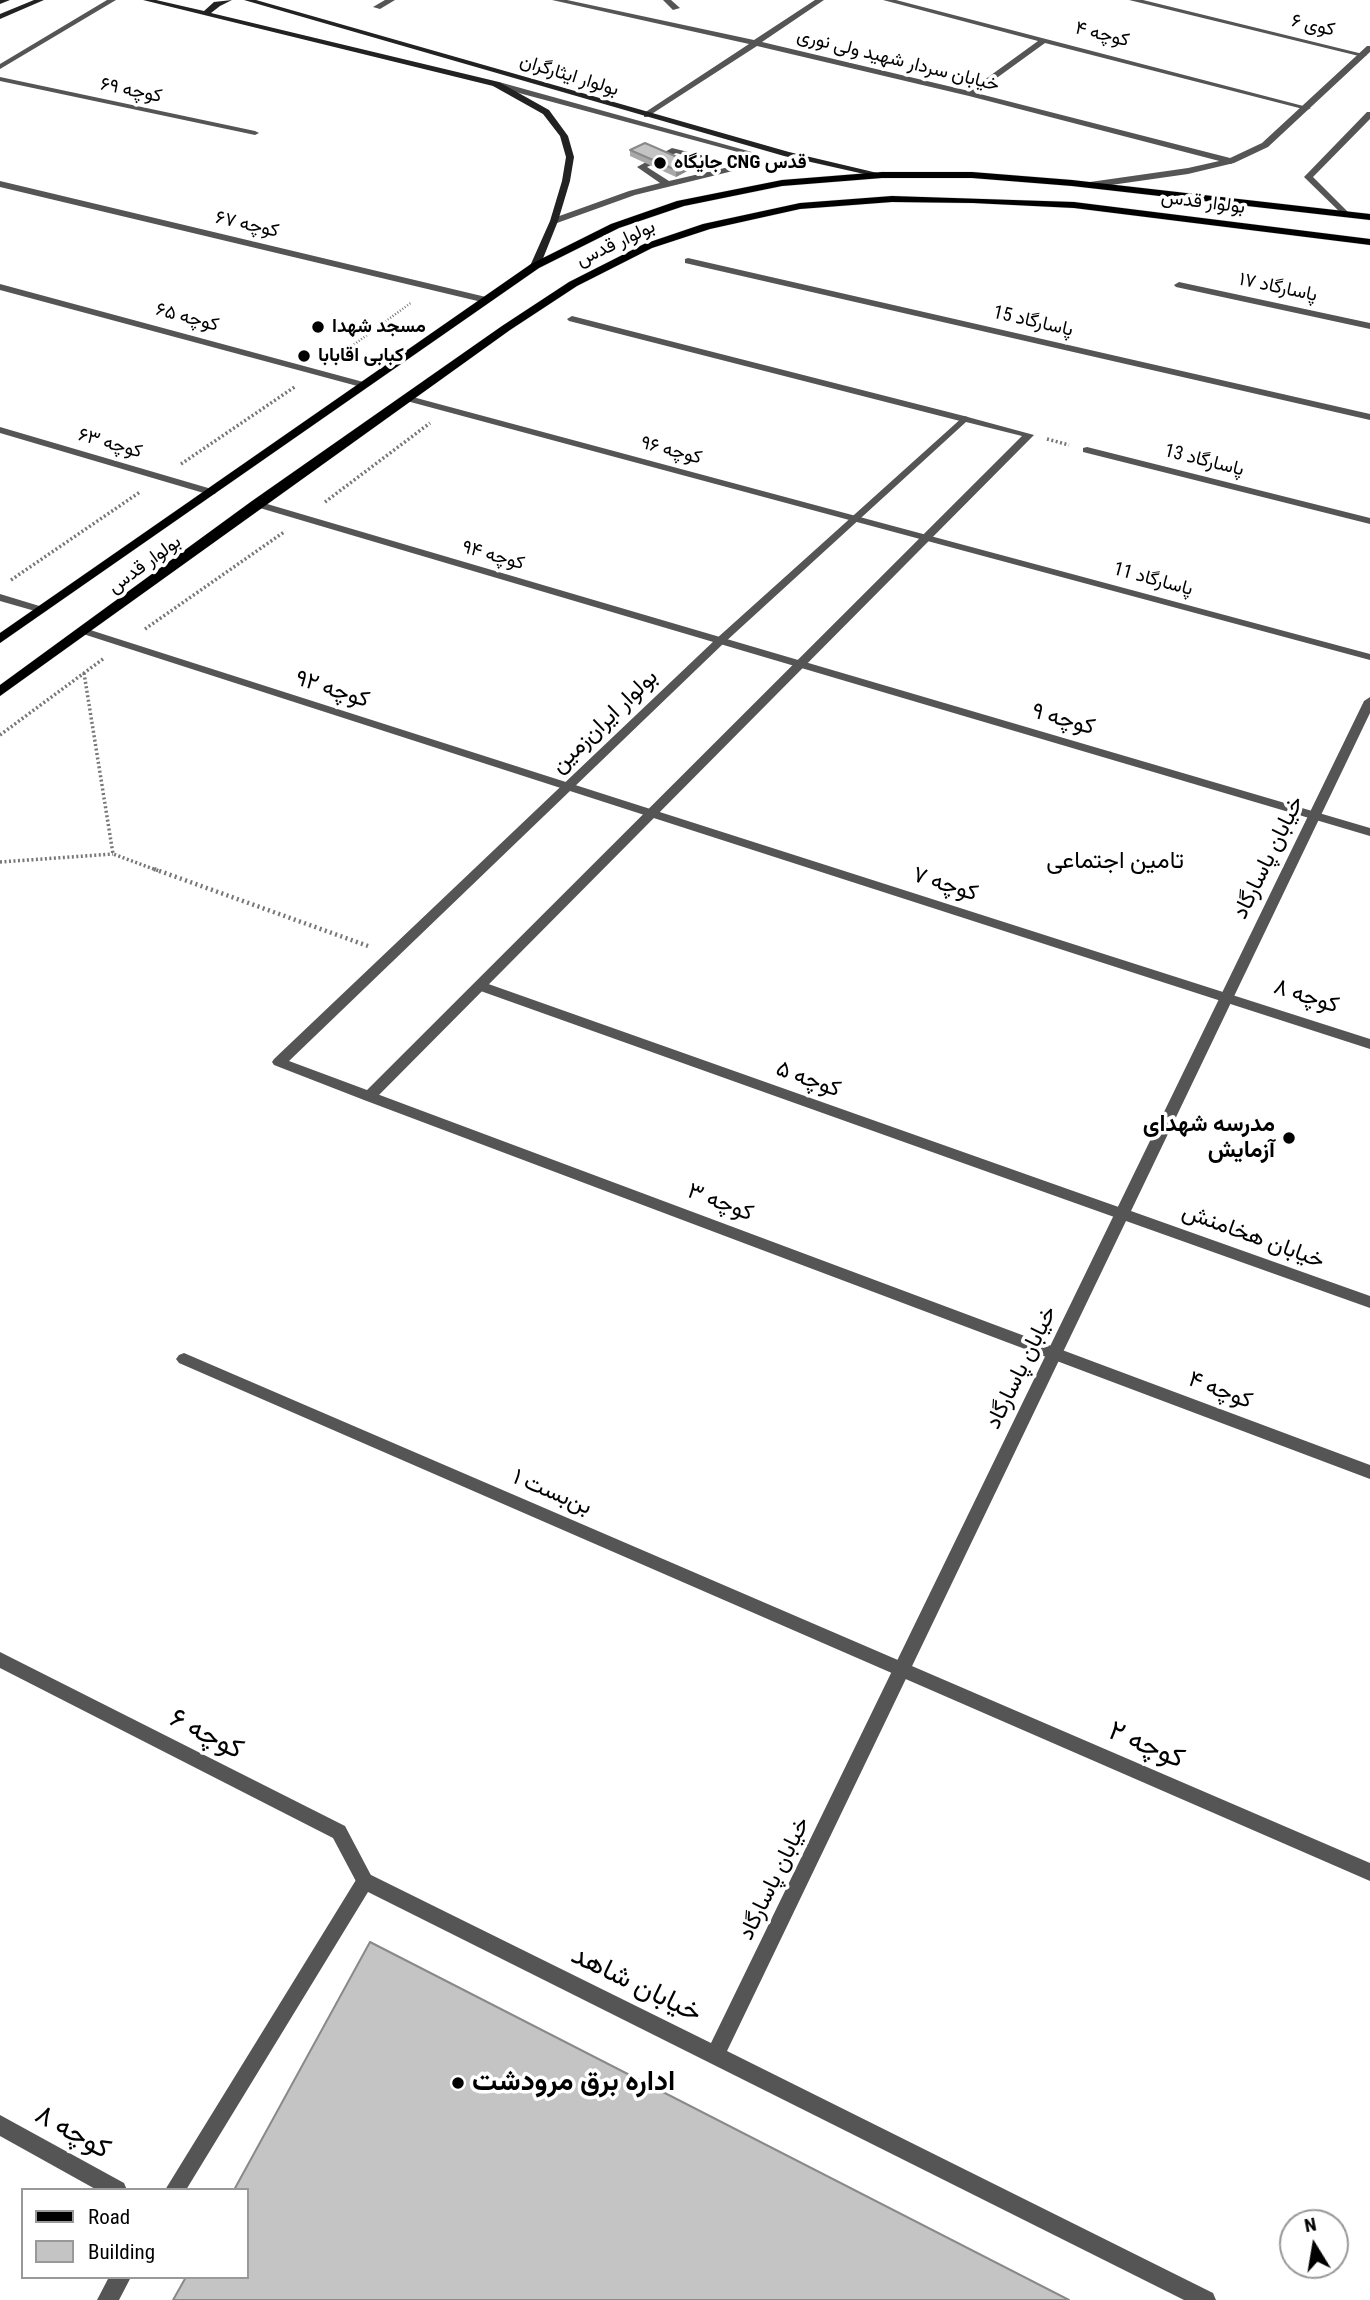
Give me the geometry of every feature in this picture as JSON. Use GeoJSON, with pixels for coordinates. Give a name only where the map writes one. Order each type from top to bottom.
{"type":"FeatureCollection","features":[{"type":"Feature","properties":{"kind":"main road"},"geometry":{"type":"LineString","coordinates":[[0,2],[6,0]]}},
{"type":"Feature","properties":{"kind":"main road"},"geometry":{"type":"LineString","coordinates":[[0,18],[40,0]]}},
{"type":"Feature","properties":{"kind":"main road","name":"بولوار ایثارگران"},"geometry":{"type":"LineString","coordinates":[[147,0],[496,84],[546,112],[564,136],[570,158],[554,221],[535,266]]}},
{"type":"Feature","properties":{"kind":"main road"},"geometry":{"type":"LineString","coordinates":[[206,14],[217,4],[228,0]]}},
{"type":"Feature","properties":{"kind":"main road","name":"بولوار ایثارگران"},"geometry":{"type":"LineString","coordinates":[[248,0],[787,154],[882,175]]}},
{"type":"Feature","properties":{"kind":"main road","name":"بولوار قدس"},"geometry":{"type":"LineString","coordinates":[[0,639],[535,266],[615,226],[681,203],[782,183],[882,175],[972,175],[1090,185],[1370,217]]}},
{"type":"Feature","properties":{"kind":"main road","name":"بولوار قدس"},"geometry":{"type":"LineString","coordinates":[[0,692],[257,504],[573,284],[648,246],[708,226],[800,206],[892,199],[973,200],[1074,205],[1370,242]]}},
{"type":"Feature","properties":{"kind":"street"},"geometry":{"type":"LineString","coordinates":[[0,67],[112,0]]}},
{"type":"Feature","properties":{"kind":"street"},"geometry":{"type":"LineString","coordinates":[[377,7],[391,0]]}},
{"type":"Feature","properties":{"kind":"street","name":"خیابان سردار شهید ولی نوری"},"geometry":{"type":"LineString","coordinates":[[556,0],[756,43],[970,94],[1231,161]]}},
{"type":"Feature","properties":{"kind":"street"},"geometry":{"type":"LineString","coordinates":[[667,0],[676,8]]}},
{"type":"Feature","properties":{"kind":"street","name":"کوچه ۴"},"geometry":{"type":"LineString","coordinates":[[887,0],[1307,107]]}},
{"type":"Feature","properties":{"kind":"street","name":"کوی ۶"},"geometry":{"type":"LineString","coordinates":[[1133,0],[1366,51]]}},
{"type":"Feature","properties":{"kind":"street"},"geometry":{"type":"LineString","coordinates":[[647,115],[817,1]]}},
{"type":"Feature","properties":{"kind":"street"},"geometry":{"type":"LineString","coordinates":[[970,94],[1044,40]]}},
{"type":"Feature","properties":{"kind":"street"},"geometry":{"type":"LineString","coordinates":[[1090,185],[1188,171],[1231,161],[1265,145],[1366,51]]}},
{"type":"Feature","properties":{"kind":"street","name":"کوچه ۶۹"},"geometry":{"type":"LineString","coordinates":[[0,79],[255,134]]}},
{"type":"Feature","properties":{"kind":"street"},"geometry":{"type":"LineString","coordinates":[[496,84],[755,154],[738,167],[632,193],[554,221]]}},
{"type":"Feature","properties":{"kind":"street"},"geometry":{"type":"LineString","coordinates":[[1345,214],[1308,177],[1370,114]]}},
{"type":"Feature","properties":{"kind":"street"},"geometry":{"type":"LineString","coordinates":[[667,184],[641,167],[675,150],[738,167]]}},
{"type":"Feature","properties":{"kind":"street","name":"کوچه ۶۷"},"geometry":{"type":"LineString","coordinates":[[0,184],[486,300]]}},
{"type":"Feature","properties":{"kind":"street","name":"پاسارگاد 15"},"geometry":{"type":"LineString","coordinates":[[688,261],[1370,417]]}},
{"type":"Feature","properties":{"kind":"street","name":"پاسارگاد ۱۷"},"geometry":{"type":"LineString","coordinates":[[1179,285],[1370,326]]}},
{"type":"Feature","properties":{"kind":"street","name":"کوچه ۶۵"},"geometry":{"type":"LineString","coordinates":[[0,287],[364,385]]}},
{"type":"Feature","properties":{"kind":"street"},"geometry":{"type":"LineString","coordinates":[[572,319],[1029,435]]}},
{"type":"Feature","properties":{"kind":"street","name":"کوچه ۹۶"},"geometry":{"type":"LineString","coordinates":[[406,398],[926,538]]}},
{"type":"Feature","properties":{"kind":"street","name":"بولوار ایران‌زمین"},"geometry":{"type":"LineString","coordinates":[[279,1062],[720,641],[964,419]]}},
{"type":"Feature","properties":{"kind":"street","name":"کوچه ۶۳"},"geometry":{"type":"LineString","coordinates":[[0,430],[211,492]]}},
{"type":"Feature","properties":{"kind":"street"},"geometry":{"type":"LineString","coordinates":[[369,1096],[1029,435]]}},
{"type":"Feature","properties":{"kind":"street","name":"پاسارگاد 13"},"geometry":{"type":"LineString","coordinates":[[1087,450],[1370,521]]}},
{"type":"Feature","properties":{"kind":"street","name":"کوچه ۹۴"},"geometry":{"type":"LineString","coordinates":[[257,504],[799,665]]}},
{"type":"Feature","properties":{"kind":"street","name":"پاسارگاد 11"},"geometry":{"type":"LineString","coordinates":[[926,538],[1370,657]]}},
{"type":"Feature","properties":{"kind":"street"},"geometry":{"type":"LineString","coordinates":[[0,597],[42,610]]}},
{"type":"Feature","properties":{"kind":"street","name":"کوچه ۹۲"},"geometry":{"type":"LineString","coordinates":[[84,631],[651,813]]}},
{"type":"Feature","properties":{"kind":"street","name":"کوچه ۹"},"geometry":{"type":"LineString","coordinates":[[799,665],[1370,832]]}},
{"type":"Feature","properties":{"kind":"street","name":"خیابان پاسارگاد"},"geometry":{"type":"LineString","coordinates":[[715,2056],[1370,701]]}},
{"type":"Feature","properties":{"kind":"street","name":"کوچه ۷"},"geometry":{"type":"LineString","coordinates":[[651,813],[1226,998]]}},
{"type":"Feature","properties":{"kind":"street","name":"کوچه ۵"},"geometry":{"type":"LineString","coordinates":[[480,986],[1122,1214]]}},
{"type":"Feature","properties":{"kind":"street","name":"کوچه ۸"},"geometry":{"type":"LineString","coordinates":[[1226,998],[1370,1044]]}},
{"type":"Feature","properties":{"kind":"street","name":"کوچه ۳"},"geometry":{"type":"LineString","coordinates":[[279,1062],[1054,1353]]}},
{"type":"Feature","properties":{"kind":"street","name":"خیابان هخامنش"},"geometry":{"type":"LineString","coordinates":[[1122,1214],[1370,1302]]}},
{"type":"Feature","properties":{"kind":"street","name":"کوچه ۴"},"geometry":{"type":"LineString","coordinates":[[1054,1353],[1370,1472]]}},
{"type":"Feature","properties":{"kind":"street","name":"بن‌بست ۱"},"geometry":{"type":"LineString","coordinates":[[184,1359],[902,1669]]}},
{"type":"Feature","properties":{"kind":"street","name":"کوچه ۶"},"geometry":{"type":"LineString","coordinates":[[0,1660],[339,1832],[365,1881]]}},
{"type":"Feature","properties":{"kind":"street","name":"کوچه ۲"},"geometry":{"type":"LineString","coordinates":[[902,1669],[1370,1872]]}},
{"type":"Feature","properties":{"kind":"street"},"geometry":{"type":"LineString","coordinates":[[176,2188],[365,1881]]}},
{"type":"Feature","properties":{"kind":"street","name":"خیابان شاهد"},"geometry":{"type":"LineString","coordinates":[[365,1881],[1206,2300]]}},
{"type":"Feature","properties":{"kind":"street","name":"کوچه ۸"},"geometry":{"type":"LineString","coordinates":[[0,2125],[113,2188]]}},
{"type":"Feature","properties":{"kind":"street"},"geometry":{"type":"LineString","coordinates":[[107,2300],[120,2279]]}},
{"type":"Feature","properties":{"kind":"path"},"geometry":{"type":"LineString","coordinates":[[11,580],[317,371],[433,288]]}},
{"type":"Feature","properties":{"kind":"path"},"geometry":{"type":"LineString","coordinates":[[0,735],[121,645],[303,519],[448,409]]}},
{"type":"Feature","properties":{"kind":"path"},"geometry":{"type":"LineString","coordinates":[[1029,435],[1087,450]]}},
{"type":"Feature","properties":{"kind":"path"},"geometry":{"type":"LineString","coordinates":[[84,673],[113,853]]}},
{"type":"Feature","properties":{"kind":"path"},"geometry":{"type":"LineString","coordinates":[[0,862],[113,853],[392,955]]}},
{"type":"Feature","properties":{"kind":"building"},"geometry":{"type":"Polygon","coordinates":[[[645,143],[691,163],[676,170],[630,150],[645,143]]]}},
{"type":"Feature","properties":{"kind":"building","name":"اداره برق مرودشت"},"geometry":{"type":"Polygon","coordinates":[[[370,1942],[1069,2300],[173,2300],[185,2279],[248,2279],[248,2188],[235,2188],[370,1942]]]}},
{"type":"Feature","properties":{"kind":"place","name":"جایگاه CNG قدس"},"geometry":{"type":"Point","coordinates":[660,163]}},
{"type":"Feature","properties":{"kind":"place","name":"مسجد شهدا"},"geometry":{"type":"Point","coordinates":[318,327]}},
{"type":"Feature","properties":{"kind":"place","name":"کبابی اقابابا"},"geometry":{"type":"Point","coordinates":[304,356]}},
{"type":"Feature","properties":{"kind":"place","name":"مدرسه شهدای آزمایش"},"geometry":{"type":"Point","coordinates":[1289,1138]}},
{"type":"Feature","properties":{"kind":"place","name":"اداره برق مرودشت"},"geometry":{"type":"Point","coordinates":[458,2083]}},
{"type":"Feature","properties":{"kind":"district","name":"تامین اجتماعی"},"geometry":{"type":"Point","coordinates":[1115,862]}}]}
